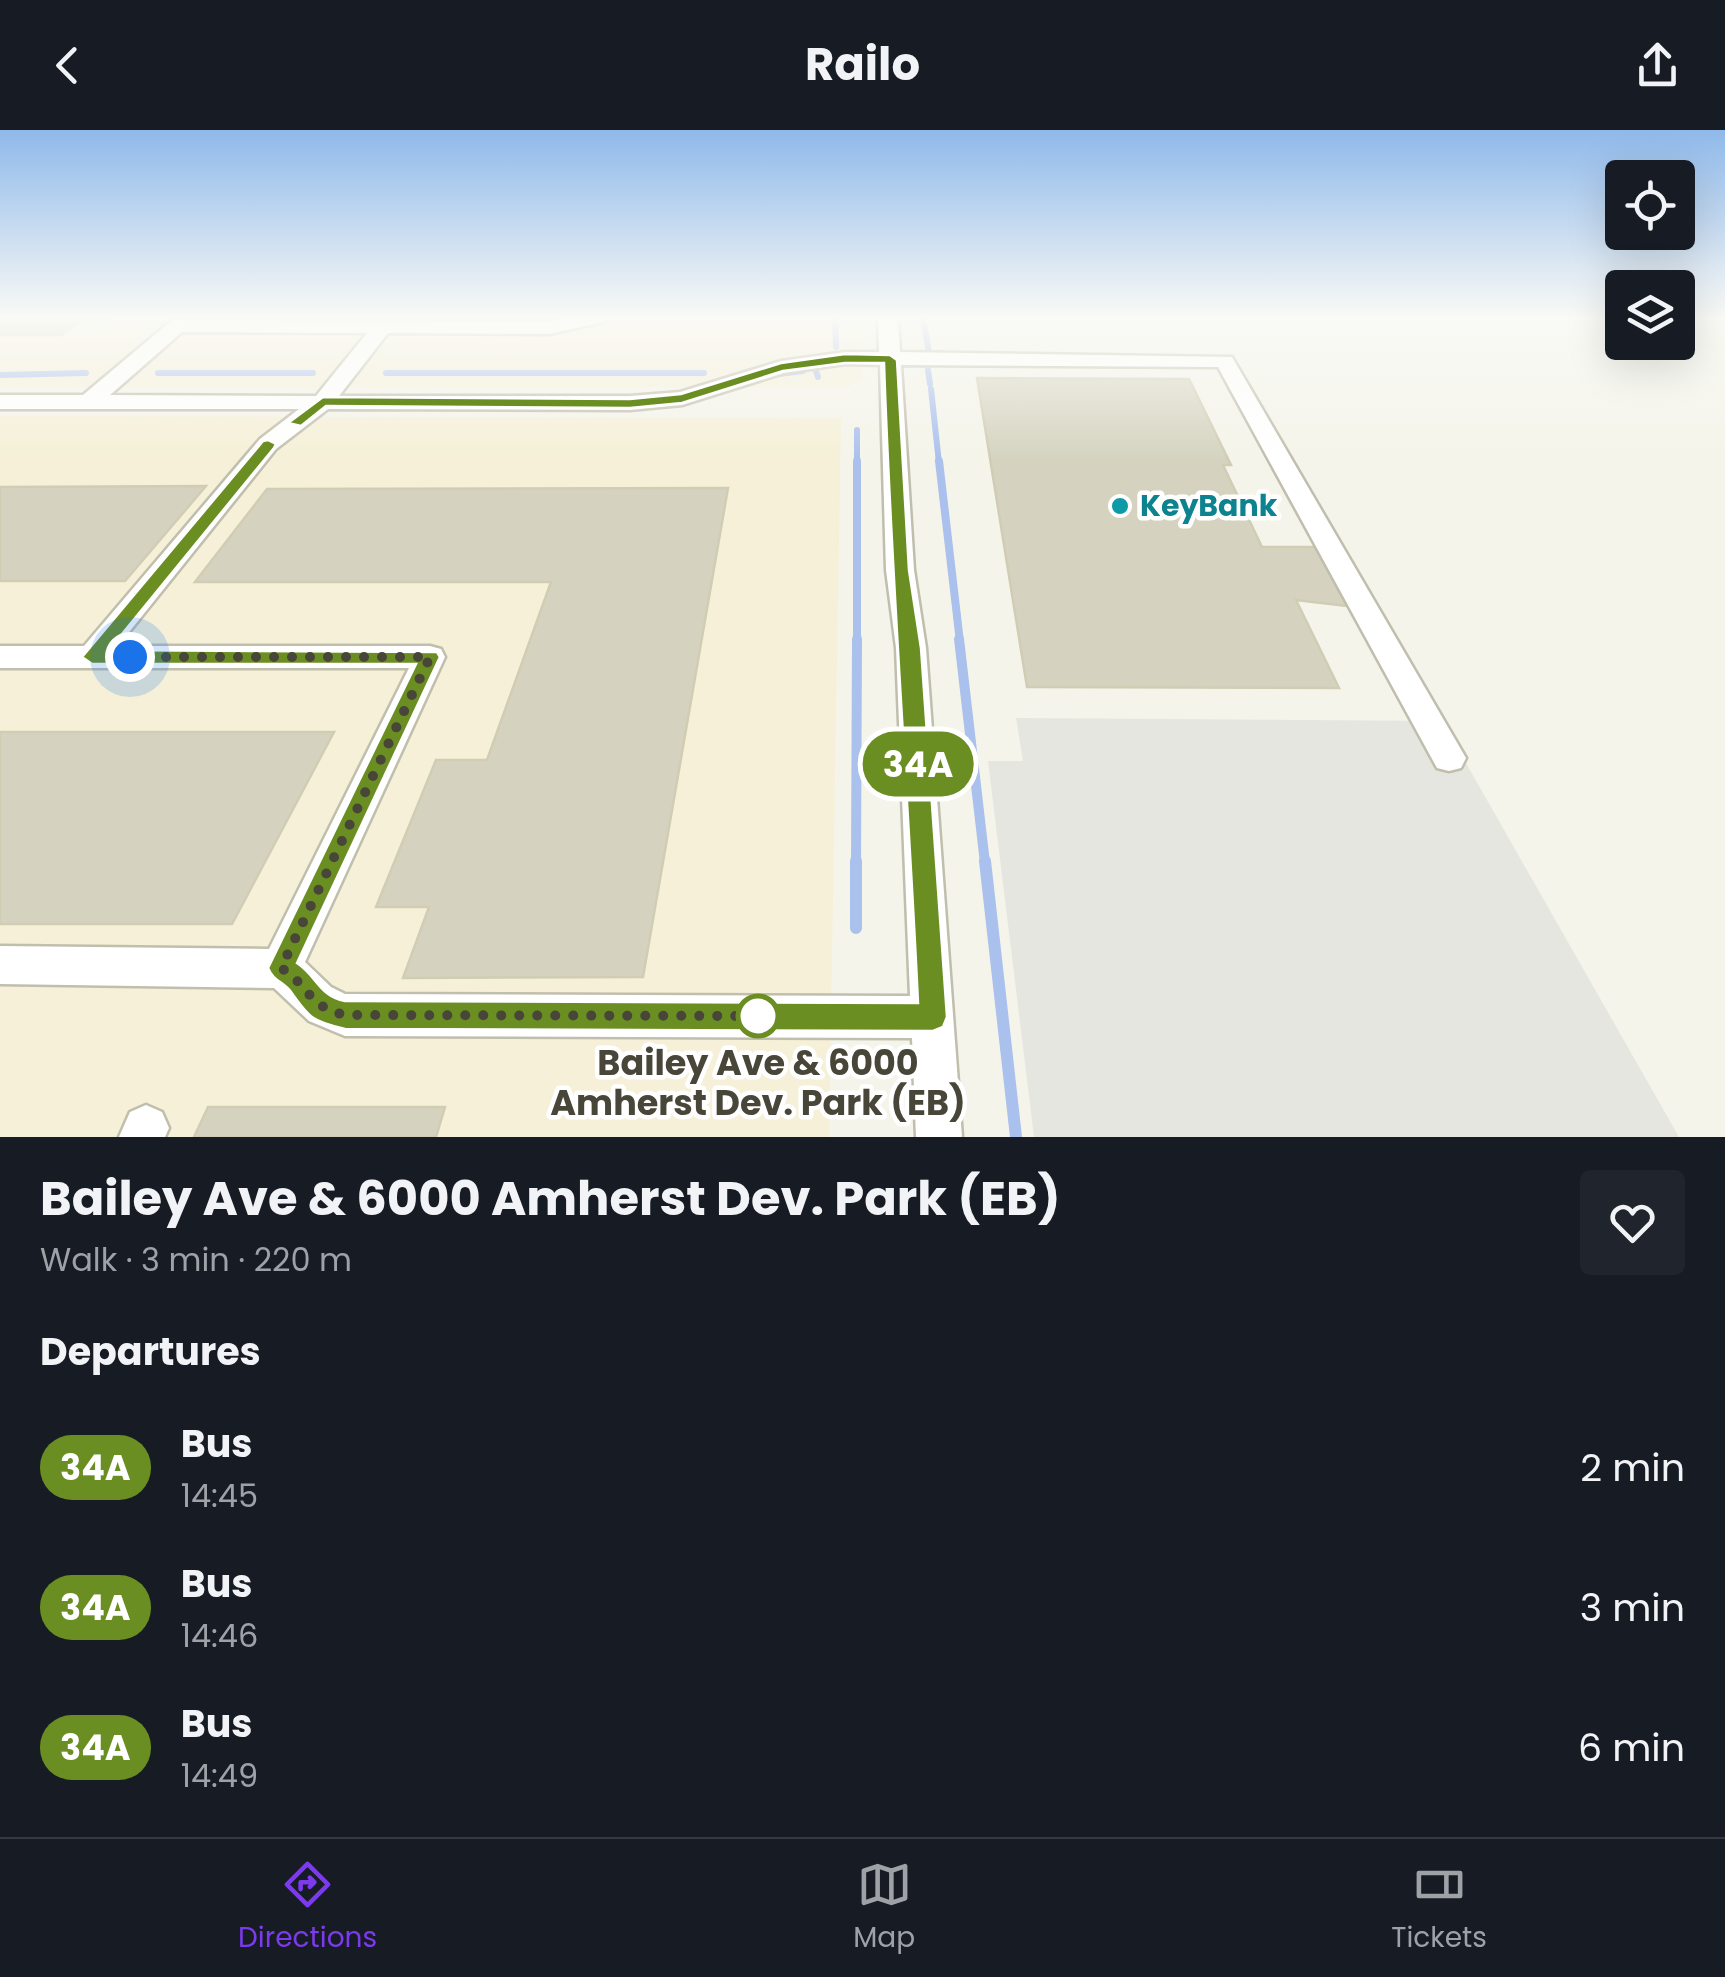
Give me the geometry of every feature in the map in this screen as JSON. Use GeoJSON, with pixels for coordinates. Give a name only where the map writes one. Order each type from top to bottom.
{"type":"FeatureCollection","features":[{"type":"Feature","properties":{"kind":"street"},"geometry":{"type":"LineString","coordinates":[[89,402],[132,365]]}},
{"type":"Feature","properties":{"kind":"street"},"geometry":{"type":"LineString","coordinates":[[92,657],[268,444],[323,402],[352,365]]}},
{"type":"Feature","properties":{"kind":"street"},"geometry":{"type":"LineString","coordinates":[[0,402],[630,403],[682,398],[795,365]]}},
{"type":"Feature","properties":{"kind":"street"},"geometry":{"type":"LineString","coordinates":[[890,365],[900,570],[911,648],[939,1137]]}},
{"type":"Feature","properties":{"kind":"street"},"geometry":{"type":"LineString","coordinates":[[1227,365],[1449,758]]}},
{"type":"Feature","properties":{"kind":"street"},"geometry":{"type":"LineString","coordinates":[[0,657],[430,657],[281,968]]}},
{"type":"Feature","properties":{"kind":"street"},"geometry":{"type":"LineString","coordinates":[[0,966],[281,968],[299,980],[323,1010],[345,1015],[933,1017]]}},
{"type":"Feature","properties":{"kind":"shaded area"},"geometry":{"type":"Polygon","coordinates":[[[0,365],[862,365],[862,379],[847,387],[0,387],[0,365]]]}},
{"type":"Feature","properties":{"kind":"shaded area"},"geometry":{"type":"Polygon","coordinates":[[[0,416],[841,418],[829,1137],[0,1137],[0,416]]]}},
{"type":"Feature","properties":{"kind":"shaded area"},"geometry":{"type":"Polygon","coordinates":[[[1016,718],[1442,721],[1679,1137],[1034,1137],[988,761],[1023,761],[1016,718]]]}},
{"type":"Feature","properties":{"kind":"building","name":"KeyBank"},"geometry":{"type":"Polygon","coordinates":[[[977,378],[1189,379],[1231,465],[1223,465],[1262,547],[1315,547],[1347,606],[1296,600],[1339,688],[1027,687],[977,378]]]}},
{"type":"Feature","properties":{"kind":"building"},"geometry":{"type":"Polygon","coordinates":[[[206,486],[125,581],[0,581],[0,487],[206,486]]]}},
{"type":"Feature","properties":{"kind":"building"},"geometry":{"type":"Polygon","coordinates":[[[728,488],[643,977],[403,978],[429,907],[376,907],[436,760],[487,760],[551,582],[195,582],[267,489],[728,488]]]}},
{"type":"Feature","properties":{"kind":"building"},"geometry":{"type":"Polygon","coordinates":[[[0,732],[334,732],[232,924],[0,924],[0,732]]]}},
{"type":"Feature","properties":{"kind":"building"},"geometry":{"type":"Polygon","coordinates":[[[208,1107],[445,1107],[436,1137],[194,1137],[208,1107]]]}},
{"type":"Feature","properties":{"kind":"waterway"},"geometry":{"type":"LineString","coordinates":[[928,370],[930,384]]}},
{"type":"Feature","properties":{"kind":"waterway"},"geometry":{"type":"LineString","coordinates":[[779,374],[803,371]]}},
{"type":"Feature","properties":{"kind":"waterway"},"geometry":{"type":"LineString","coordinates":[[816,371],[818,377]]}},
{"type":"Feature","properties":{"kind":"waterway"},"geometry":{"type":"LineString","coordinates":[[0,375],[86,373]]}},
{"type":"Feature","properties":{"kind":"waterway"},"geometry":{"type":"LineString","coordinates":[[158,373],[313,373]]}},
{"type":"Feature","properties":{"kind":"waterway"},"geometry":{"type":"LineString","coordinates":[[386,373],[704,373]]}},
{"type":"Feature","properties":{"kind":"waterway"},"geometry":{"type":"LineString","coordinates":[[931,389],[939,463]]}},
{"type":"Feature","properties":{"kind":"waterway"},"geometry":{"type":"LineString","coordinates":[[857,430],[857,639]]}},
{"type":"Feature","properties":{"kind":"waterway"},"geometry":{"type":"LineString","coordinates":[[939,461],[960,642]]}},
{"type":"Feature","properties":{"kind":"waterway"},"geometry":{"type":"LineString","coordinates":[[856,863],[857,639]]}},
{"type":"Feature","properties":{"kind":"waterway"},"geometry":{"type":"LineString","coordinates":[[959,639],[985,863]]}},
{"type":"Feature","properties":{"kind":"waterway"},"geometry":{"type":"LineString","coordinates":[[985,861],[1016,1137]]}},
{"type":"Feature","properties":{"kind":"waterway"},"geometry":{"type":"LineString","coordinates":[[856,863],[856,928]]}},
{"type":"Feature","properties":{"kind":"bus line","name":"34A"},"geometry":{"type":"LineString","coordinates":[[296,423],[323,402],[630,403],[682,398],[794,365]]}},
{"type":"Feature","properties":{"kind":"bus line","name":"34A"},"geometry":{"type":"LineString","coordinates":[[268,444],[92,657],[430,657],[281,968],[299,980],[323,1010],[345,1015],[933,1017],[911,648],[900,570],[890,365]]}},
{"type":"Feature","properties":{"kind":"place","name":"KeyBank"},"geometry":{"type":"Point","coordinates":[1120,506]}},
{"type":"Feature","properties":{"kind":"place","name":"Bailey Ave & 6000 Amherst Dev. Park (EB)"},"geometry":{"type":"Point","coordinates":[758,1016]}},
{"type":"Feature","properties":{"kind":"route"},"geometry":{"type":"LineString","coordinates":[[130,657],[430,657],[281,968],[299,980],[323,1010],[345,1015],[758,1016]]}}]}
